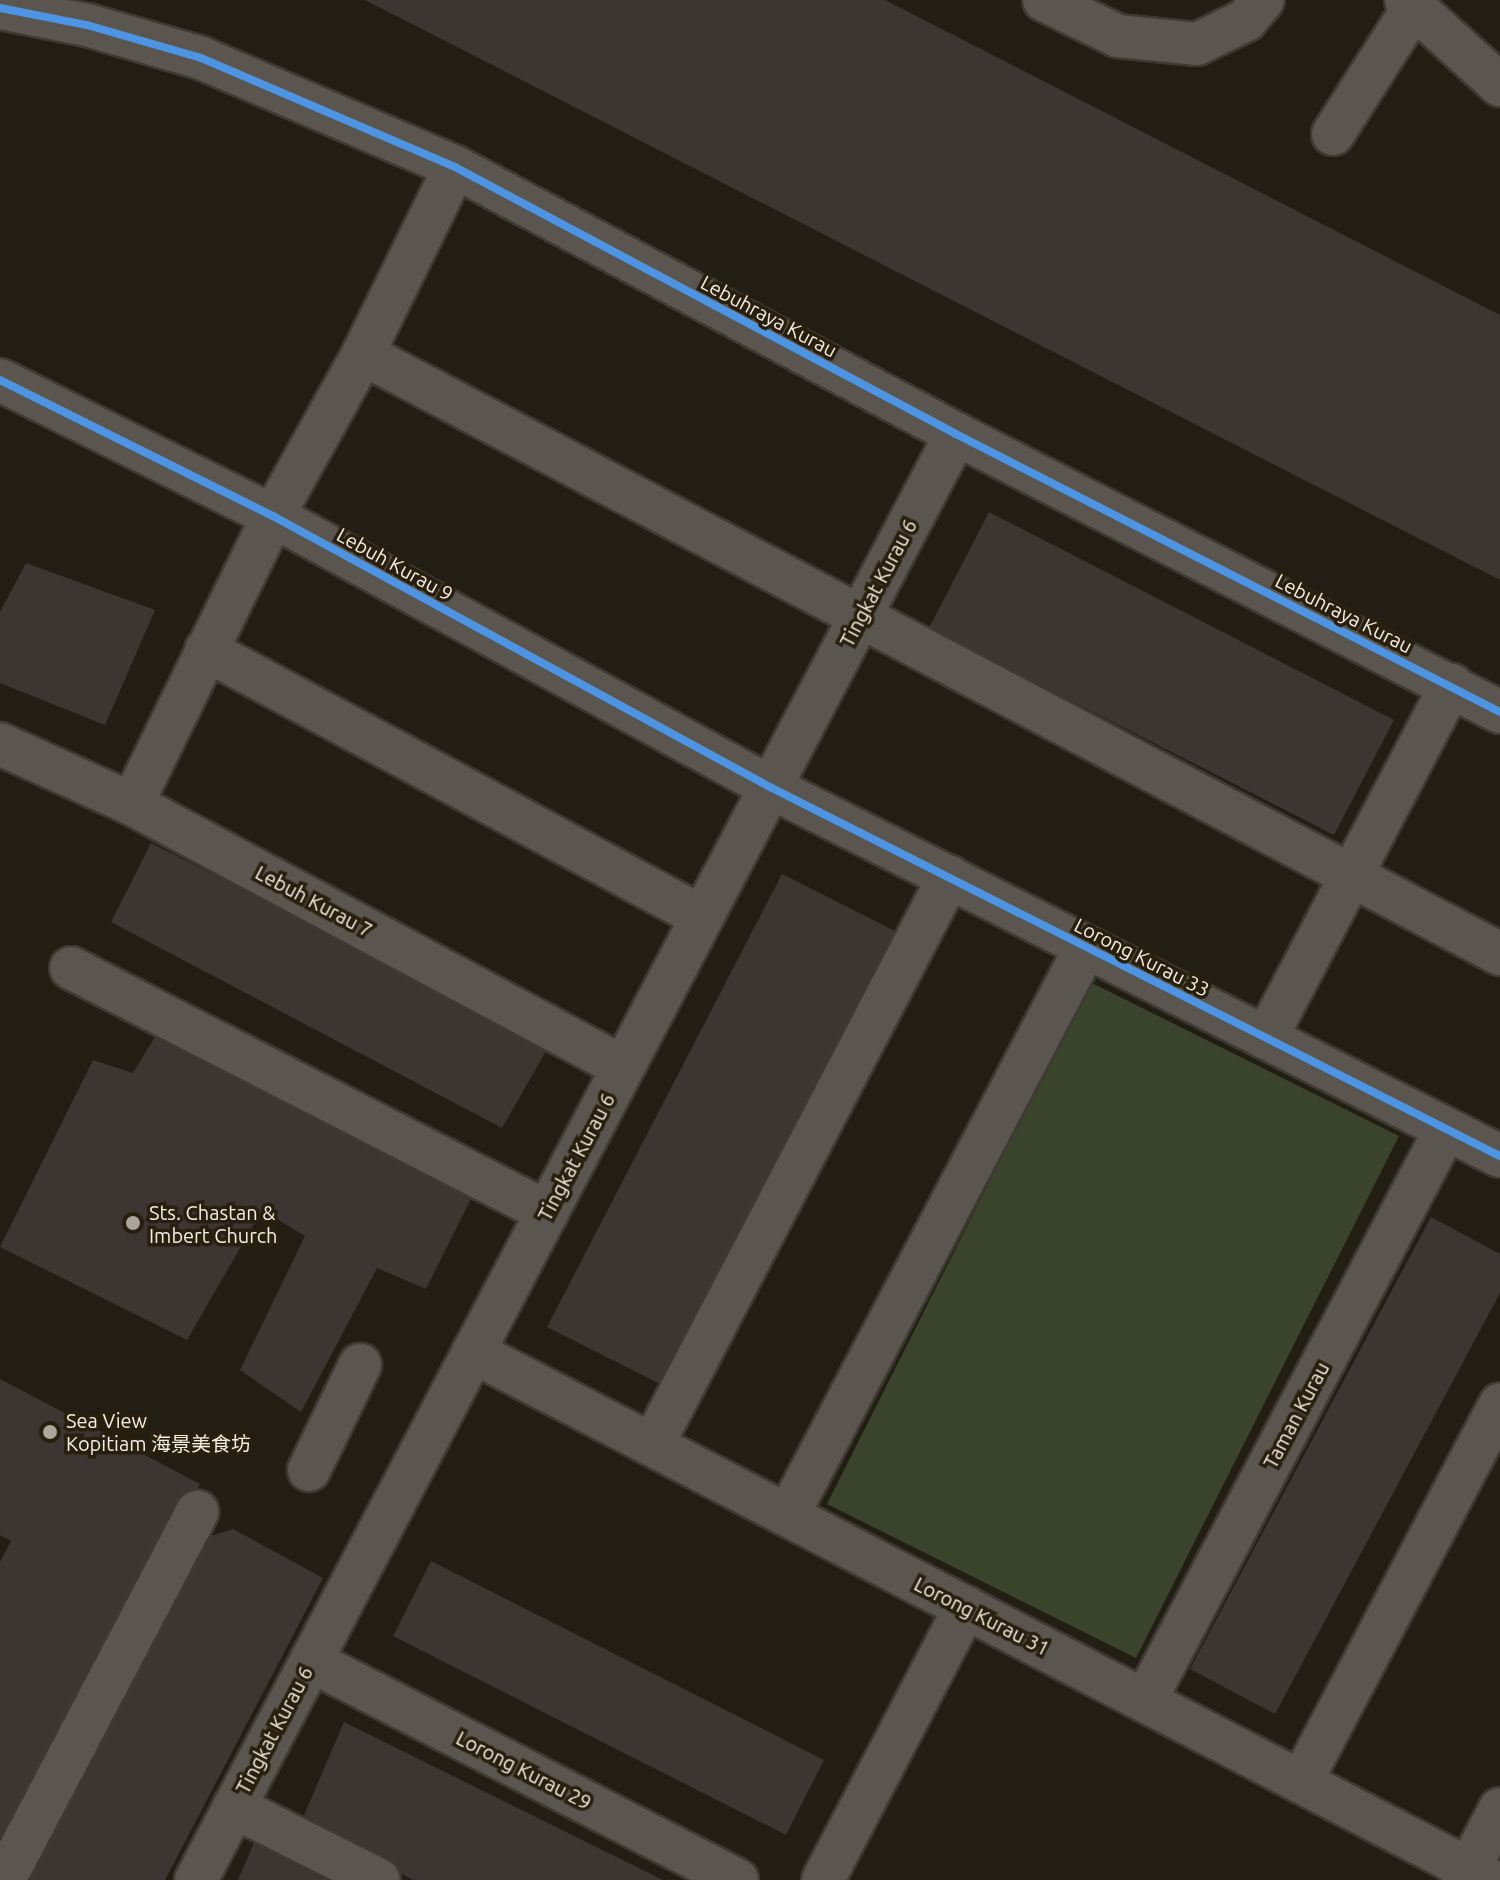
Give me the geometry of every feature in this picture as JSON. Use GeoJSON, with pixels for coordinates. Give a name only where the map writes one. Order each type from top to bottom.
{"type":"FeatureCollection","features":[{"type":"Feature","properties":{"kind":"street"},"geometry":{"type":"LineString","coordinates":[[1044,0],[1118,36],[1197,44],[1246,20],[1263,0]]}},
{"type":"Feature","properties":{"kind":"street"},"geometry":{"type":"LineString","coordinates":[[1333,134],[1410,3],[1500,85]]}},
{"type":"Feature","properties":{"kind":"street","name":"Lebuhraya Kurau"},"geometry":{"type":"LineString","coordinates":[[11,5],[201,58],[455,167],[956,434],[1500,712]]}},
{"type":"Feature","properties":{"kind":"street"},"geometry":{"type":"LineString","coordinates":[[132,804],[273,516],[363,354],[455,167]]}},
{"type":"Feature","properties":{"kind":"street"},"geometry":{"type":"LineString","coordinates":[[363,354],[1500,954]]}},
{"type":"Feature","properties":{"kind":"street","name":"Lebuh Kurau 9"},"geometry":{"type":"LineString","coordinates":[[0,380],[273,516],[770,787]]}},
{"type":"Feature","properties":{"kind":"street","name":"Tingkat Kurau 6"},"geometry":{"type":"LineString","coordinates":[[196,1880],[956,434]]}},
{"type":"Feature","properties":{"kind":"street"},"geometry":{"type":"LineString","coordinates":[[206,650],[702,917]]}},
{"type":"Feature","properties":{"kind":"street"},"geometry":{"type":"LineString","coordinates":[[1266,1038],[1451,685]]}},
{"type":"Feature","properties":{"kind":"street","name":"Lebuh Kurau 7"},"geometry":{"type":"LineString","coordinates":[[0,744],[132,804],[623,1067]]}},
{"type":"Feature","properties":{"kind":"street","name":"Lorong Kurau 33"},"geometry":{"type":"LineString","coordinates":[[770,787],[1500,1156]]}},
{"type":"Feature","properties":{"kind":"street"},"geometry":{"type":"LineString","coordinates":[[653,1444],[949,877]]}},
{"type":"Feature","properties":{"kind":"street"},"geometry":{"type":"LineString","coordinates":[[788,1515],[1086,947]]}},
{"type":"Feature","properties":{"kind":"street"},"geometry":{"type":"LineString","coordinates":[[71,968],[547,1212]]}},
{"type":"Feature","properties":{"kind":"street","name":"Taman Kurau"},"geometry":{"type":"LineString","coordinates":[[1145,1701],[1446,1129]]}},
{"type":"Feature","properties":{"kind":"street","name":"Lorong Kurau 31"},"geometry":{"type":"LineString","coordinates":[[473,1352],[1301,1782],[1474,1876]]}},
{"type":"Feature","properties":{"kind":"street"},"geometry":{"type":"LineString","coordinates":[[309,1470],[360,1365]]}},
{"type":"Feature","properties":{"kind":"street"},"geometry":{"type":"LineString","coordinates":[[1301,1782],[1500,1404]]}},
{"type":"Feature","properties":{"kind":"street"},"geometry":{"type":"LineString","coordinates":[[4,1880],[197,1512]]}},
{"type":"Feature","properties":{"kind":"street"},"geometry":{"type":"LineString","coordinates":[[823,1880],[966,1607]]}},
{"type":"Feature","properties":{"kind":"street","name":"Lorong Kurau 29"},"geometry":{"type":"LineString","coordinates":[[311,1661],[737,1880]]}},
{"type":"Feature","properties":{"kind":"street"},"geometry":{"type":"LineString","coordinates":[[234,1807],[379,1880]]}},
{"type":"Feature","properties":{"kind":"street"},"geometry":{"type":"LineString","coordinates":[[1474,1876],[1500,1809]]}},
{"type":"Feature","properties":{"kind":"green space"},"geometry":{"type":"Polygon","coordinates":[[[1090,982],[1399,1136],[1136,1658],[827,1504],[1090,982]]]}},
{"type":"Feature","properties":{"kind":"building"},"geometry":{"type":"Polygon","coordinates":[[[365,0],[885,0],[1500,315],[1500,580],[365,0]]]}},
{"type":"Feature","properties":{"kind":"building"},"geometry":{"type":"Polygon","coordinates":[[[989,512],[1394,720],[1334,835],[929,628],[989,512]]]}},
{"type":"Feature","properties":{"kind":"building"},"geometry":{"type":"Polygon","coordinates":[[[26,563],[155,610],[105,725],[0,683],[0,612],[26,563]]]}},
{"type":"Feature","properties":{"kind":"building"},"geometry":{"type":"Polygon","coordinates":[[[151,843],[550,1044],[502,1128],[111,922],[151,843]]]}},
{"type":"Feature","properties":{"kind":"building"},"geometry":{"type":"Polygon","coordinates":[[[782,874],[895,931],[660,1384],[547,1327],[782,874]]]}},
{"type":"Feature","properties":{"kind":"building","name":"Sts. Chastan & Imbert Church"},"geometry":{"type":"Polygon","coordinates":[[[159,1030],[474,1193],[426,1289],[377,1268],[301,1412],[240,1370],[305,1236],[262,1210],[187,1340],[0,1247],[93,1060],[133,1073],[159,1030]]]}},
{"type":"Feature","properties":{"kind":"building"},"geometry":{"type":"Polygon","coordinates":[[[1431,1217],[1500,1254],[1500,1293],[1275,1714],[1190,1669],[1431,1217]]]}},
{"type":"Feature","properties":{"kind":"building"},"geometry":{"type":"Polygon","coordinates":[[[0,1379],[200,1484],[0,1861],[0,1562],[11,1541],[0,1535],[0,1379]]]}},
{"type":"Feature","properties":{"kind":"building"},"geometry":{"type":"Polygon","coordinates":[[[233,1529],[323,1578],[165,1880],[19,1880],[195,1541],[233,1529]]]}},
{"type":"Feature","properties":{"kind":"building"},"geometry":{"type":"Polygon","coordinates":[[[431,1561],[824,1760],[786,1835],[393,1636],[431,1561]]]}},
{"type":"Feature","properties":{"kind":"building"},"geometry":{"type":"Polygon","coordinates":[[[344,1722],[663,1880],[413,1880],[302,1820],[344,1722]]]}},
{"type":"Feature","properties":{"kind":"building"},"geometry":{"type":"Polygon","coordinates":[[[256,1838],[341,1880],[238,1880],[256,1838]]]}},
{"type":"Feature","properties":{"kind":"cycle path"},"geometry":{"type":"LineString","coordinates":[[0,8],[87,25],[201,58],[455,167],[956,434],[1500,712]]}},
{"type":"Feature","properties":{"kind":"cycle path"},"geometry":{"type":"LineString","coordinates":[[0,380],[273,516],[770,787],[1500,1156]]}},
{"type":"Feature","properties":{"kind":"place","name":"Sts. Chastan & Imbert Church"},"geometry":{"type":"Point","coordinates":[133,1223]}},
{"type":"Feature","properties":{"kind":"place","name":"Sea View Kopitiam 海景美食坊"},"geometry":{"type":"Point","coordinates":[50,1432]}}]}
